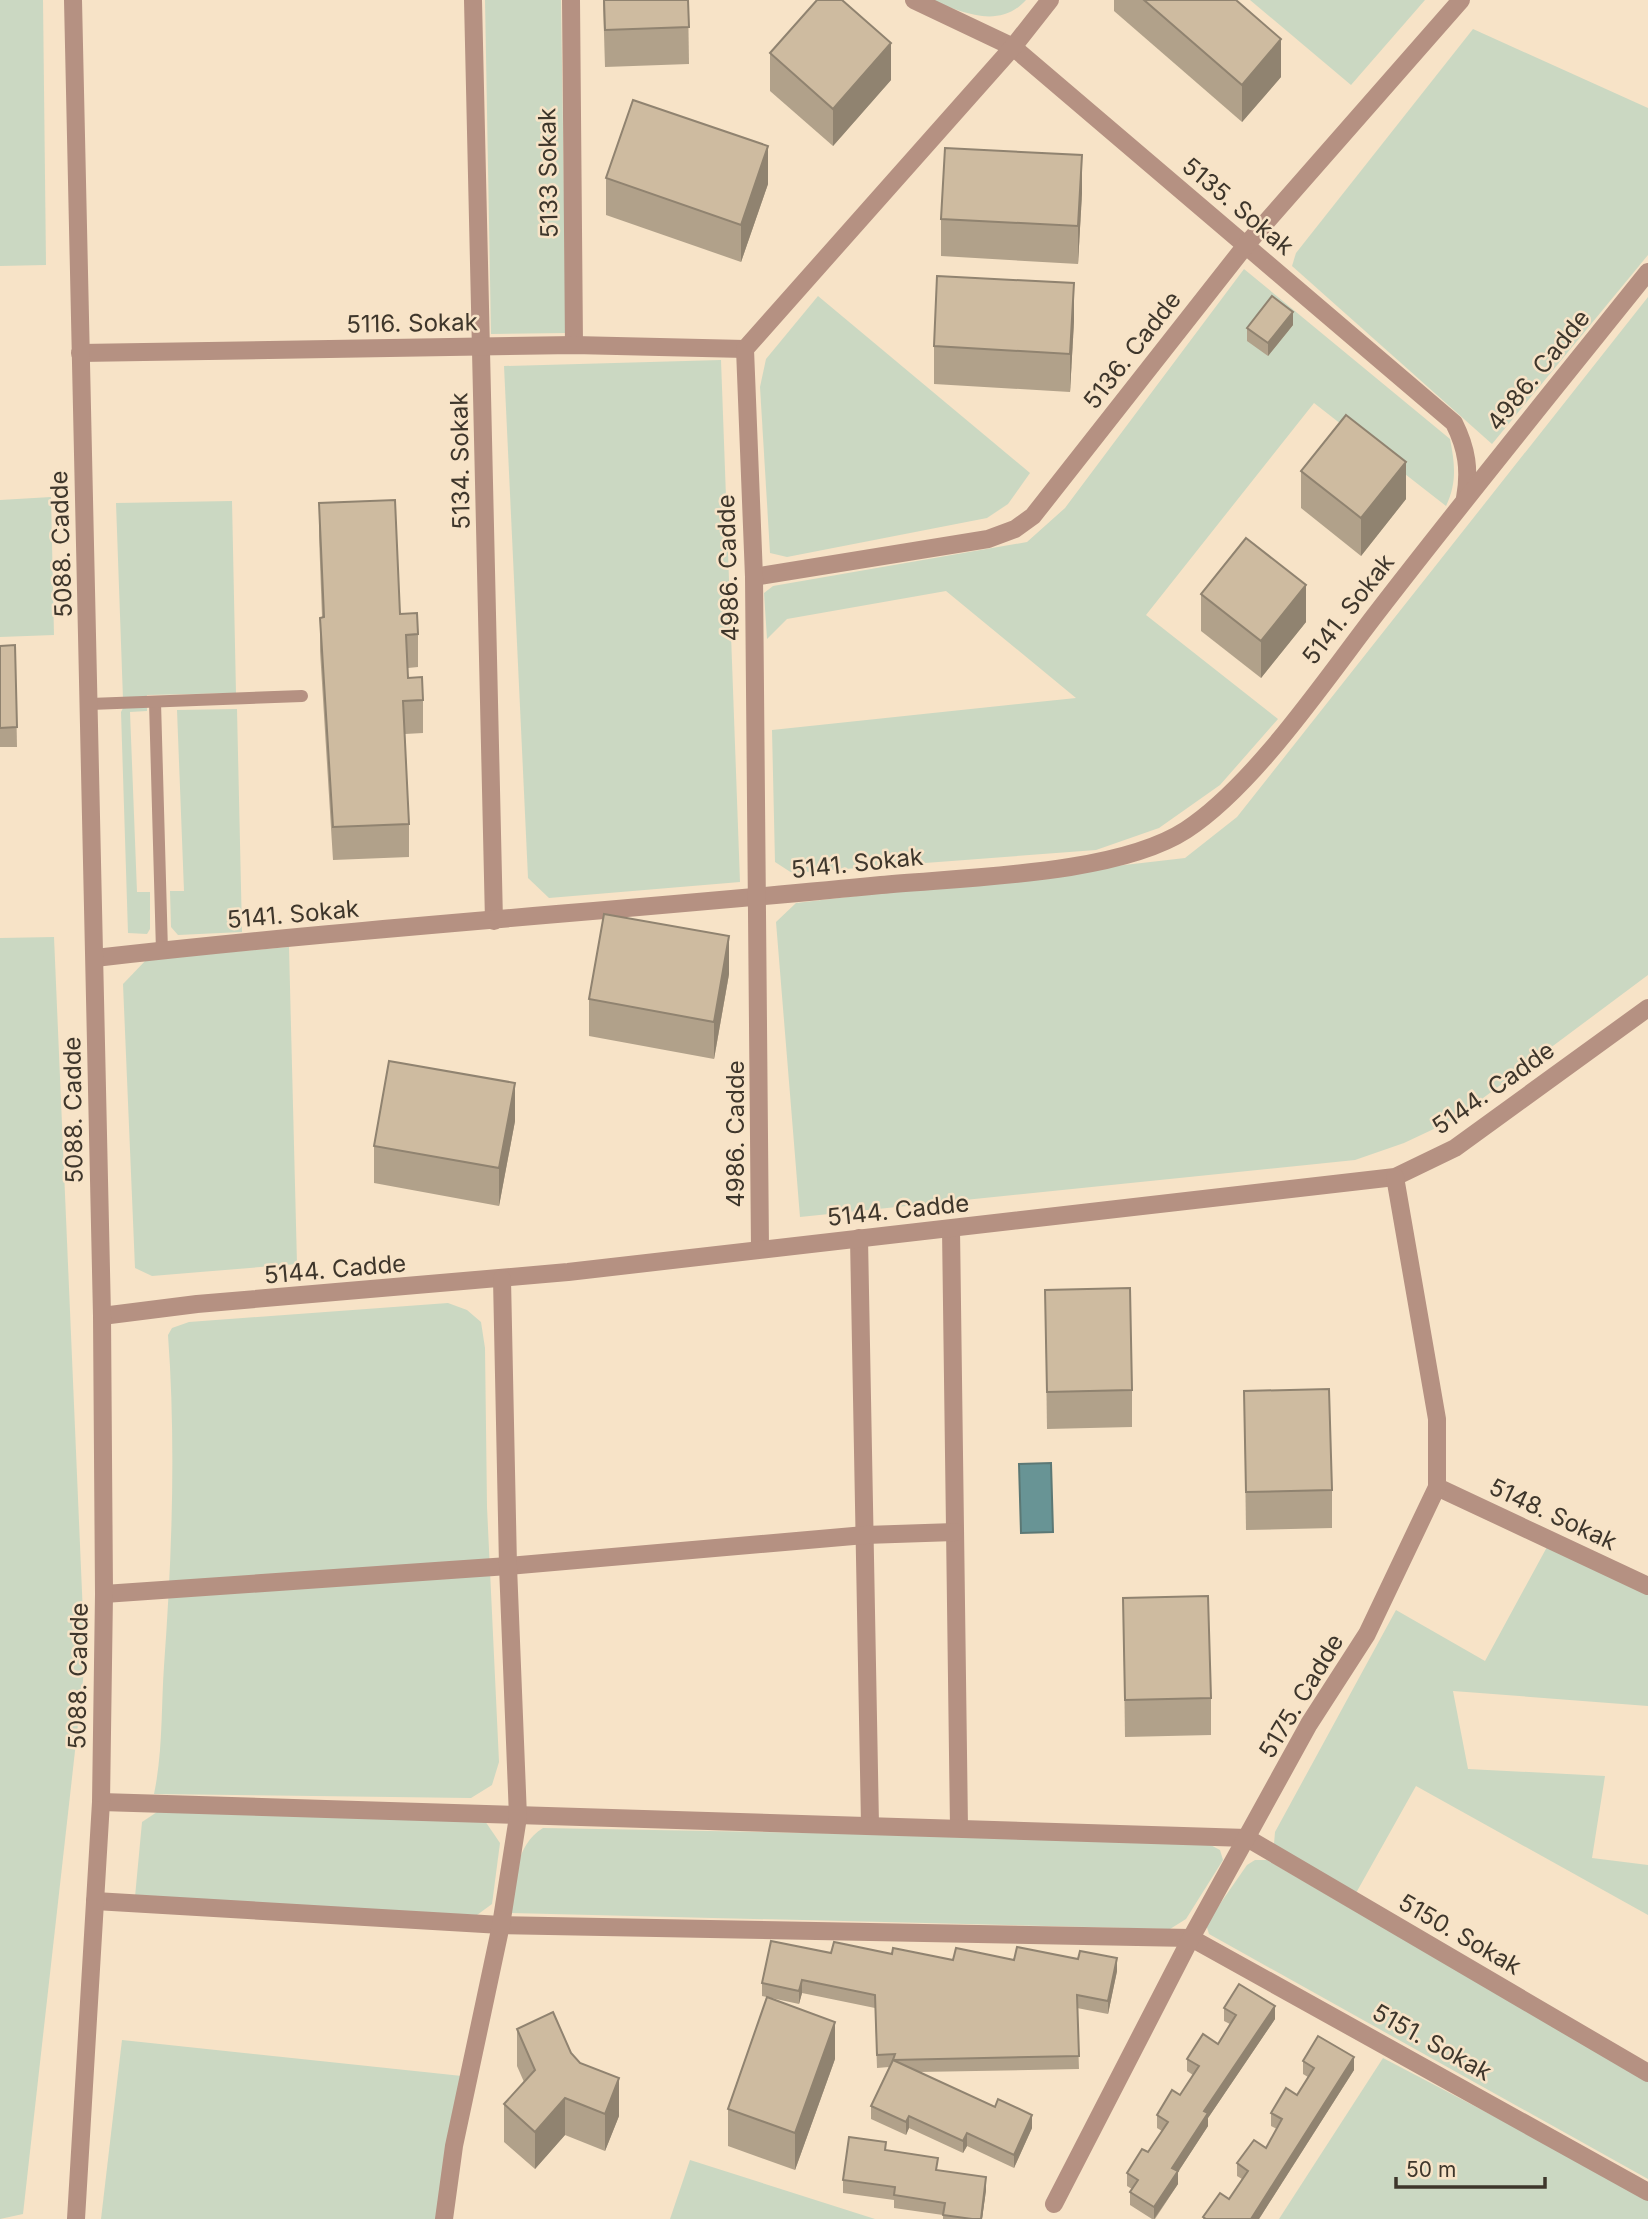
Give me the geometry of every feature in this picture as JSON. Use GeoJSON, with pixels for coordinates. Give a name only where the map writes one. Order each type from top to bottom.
{"type":"FeatureCollection","features":[{"type":"Feature","properties":{"kind":"street","name":"5088. Cadde"},"geometry":{"type":"LineString","coordinates":[[73,0],[102,1316],[104,1594],[101,1802],[76,2219]]}},
{"type":"Feature","properties":{"kind":"street","name":"5134. Sokak"},"geometry":{"type":"LineString","coordinates":[[473,0],[494,921]]}},
{"type":"Feature","properties":{"kind":"street","name":"5133 Sokak"},"geometry":{"type":"LineString","coordinates":[[571,0],[574,345]]}},
{"type":"Feature","properties":{"kind":"street","name":"5135. Sokak"},"geometry":{"type":"LineString","coordinates":[[914,0],[1013,47],[1454,423],[1467,457],[1469,477],[1465,498]]}},
{"type":"Feature","properties":{"kind":"street"},"geometry":{"type":"LineString","coordinates":[[745,349],[1013,47],[1050,0]]}},
{"type":"Feature","properties":{"kind":"street","name":"5136. Cadde"},"geometry":{"type":"LineString","coordinates":[[754,577],[988,539],[1015,529],[1033,516],[1246,245],[1461,0]]}},
{"type":"Feature","properties":{"kind":"street","name":"4986. Cadde"},"geometry":{"type":"LineString","coordinates":[[1465,498],[1648,272]]}},
{"type":"Feature","properties":{"kind":"street","name":"5116. Sokak"},"geometry":{"type":"LineString","coordinates":[[80,354],[574,345],[745,349]]}},
{"type":"Feature","properties":{"kind":"street","name":"4986. Cadde"},"geometry":{"type":"LineString","coordinates":[[745,349],[754,577],[759,897],[760,1249]]}},
{"type":"Feature","properties":{"kind":"street","name":"5141. Sokak"},"geometry":{"type":"LineString","coordinates":[[94,958],[759,897],[1061,867],[1134,855],[1184,832],[1219,804],[1286,730],[1465,498]]}},
{"type":"Feature","properties":{"kind":"street","name":"5144. Cadde"},"geometry":{"type":"LineString","coordinates":[[102,1316],[197,1304],[502,1279],[1395,1177],[1455,1148],[1648,1008]]}},
{"type":"Feature","properties":{"kind":"street","name":"5175. Cadde"},"geometry":{"type":"LineString","coordinates":[[1054,2204],[1191,1938],[1309,1724],[1367,1634],[1437,1487],[1437,1419],[1395,1177]]}},
{"type":"Feature","properties":{"kind":"street"},"geometry":{"type":"LineString","coordinates":[[951,1229],[959,1828]]}},
{"type":"Feature","properties":{"kind":"street"},"geometry":{"type":"LineString","coordinates":[[859,1238],[870,1825]]}},
{"type":"Feature","properties":{"kind":"street"},"geometry":{"type":"LineString","coordinates":[[444,2219],[454,2146],[501,1925],[519,1817],[508,1566],[502,1279]]}},
{"type":"Feature","properties":{"kind":"street","name":"5148. Sokak"},"geometry":{"type":"LineString","coordinates":[[1437,1487],[1648,1586]]}},
{"type":"Feature","properties":{"kind":"street"},"geometry":{"type":"LineString","coordinates":[[104,1594],[508,1566],[864,1535],[955,1532]]}},
{"type":"Feature","properties":{"kind":"street"},"geometry":{"type":"LineString","coordinates":[[101,1802],[1247,1838]]}},
{"type":"Feature","properties":{"kind":"street","name":"5150. Sokak"},"geometry":{"type":"LineString","coordinates":[[1247,1838],[1648,2073]]}},
{"type":"Feature","properties":{"kind":"street"},"geometry":{"type":"LineString","coordinates":[[95,1900],[501,1925],[1191,1938]]}},
{"type":"Feature","properties":{"kind":"street","name":"5151. Sokak"},"geometry":{"type":"LineString","coordinates":[[1191,1938],[1648,2192]]}},
{"type":"Feature","properties":{"kind":"lane"},"geometry":{"type":"LineString","coordinates":[[90,704],[302,696]]}},
{"type":"Feature","properties":{"kind":"lane"},"geometry":{"type":"LineString","coordinates":[[155,702],[162,951]]}},
{"type":"Feature","properties":{"kind":"green space"},"geometry":{"type":"Polygon","coordinates":[[[0,0],[43,0],[46,265],[0,266],[0,0]]]}},
{"type":"Feature","properties":{"kind":"green space"},"geometry":{"type":"Polygon","coordinates":[[[485,0],[561,0],[566,333],[491,334],[485,0]]]}},
{"type":"Feature","properties":{"kind":"green space"},"geometry":{"type":"Polygon","coordinates":[[[931,0],[1026,0],[1004,14],[980,16],[931,0]]]}},
{"type":"Feature","properties":{"kind":"green space"},"geometry":{"type":"Polygon","coordinates":[[[1250,0],[1425,0],[1351,85],[1250,0]]]}},
{"type":"Feature","properties":{"kind":"green space"},"geometry":{"type":"Polygon","coordinates":[[[1473,29],[1648,108],[1648,255],[1492,444],[1292,266],[1296,253],[1473,29]]]}},
{"type":"Feature","properties":{"kind":"green space"},"geometry":{"type":"Polygon","coordinates":[[[1244,269],[1450,439],[1454,465],[1452,489],[1446,506],[1314,403],[1146,615],[1278,719],[1220,785],[1159,828],[1096,850],[792,873],[775,862],[772,730],[1076,698],[946,591],[787,619],[767,639],[764,593],[773,586],[1027,542],[1065,508],[1244,269]]]}},
{"type":"Feature","properties":{"kind":"green space"},"geometry":{"type":"Polygon","coordinates":[[[818,296],[1030,473],[1008,504],[987,518],[787,557],[770,553],[760,387],[766,359],[818,296]]]}},
{"type":"Feature","properties":{"kind":"green space"},"geometry":{"type":"Polygon","coordinates":[[[1648,297],[1648,975],[1455,1119],[1404,1143],[1355,1160],[800,1217],[776,922],[796,903],[1185,858],[1237,817],[1648,297]]]}},
{"type":"Feature","properties":{"kind":"green space"},"geometry":{"type":"Polygon","coordinates":[[[721,360],[740,882],[549,898],[528,878],[504,366],[721,360]]]}},
{"type":"Feature","properties":{"kind":"green space"},"geometry":{"type":"Polygon","coordinates":[[[51,497],[54,635],[0,637],[0,500],[51,497]]]}},
{"type":"Feature","properties":{"kind":"green space"},"geometry":{"type":"Polygon","coordinates":[[[232,501],[236,693],[147,695],[146,699],[123,699],[116,503],[232,501]]]}},
{"type":"Feature","properties":{"kind":"green space"},"geometry":{"type":"Polygon","coordinates":[[[124,706],[147,706],[147,711],[130,712],[137,892],[150,892],[150,929],[147,934],[128,933],[121,712],[124,706]]]}},
{"type":"Feature","properties":{"kind":"green space"},"geometry":{"type":"Polygon","coordinates":[[[237,709],[242,932],[178,935],[171,927],[170,891],[184,891],[177,710],[237,709]]]}},
{"type":"Feature","properties":{"kind":"green space"},"geometry":{"type":"Polygon","coordinates":[[[54,937],[85,1662],[23,2214],[0,2219],[0,938],[54,937]]]}},
{"type":"Feature","properties":{"kind":"green space"},"geometry":{"type":"Polygon","coordinates":[[[289,947],[297,1264],[152,1276],[135,1268],[123,984],[147,959],[289,947]]]}},
{"type":"Feature","properties":{"kind":"green space"},"geometry":{"type":"Polygon","coordinates":[[[448,1303],[467,1310],[481,1322],[485,1348],[487,1507],[499,1762],[492,1785],[471,1798],[154,1794],[160,1746],[171,1542],[172,1417],[168,1335],[172,1328],[189,1322],[448,1303]]]}},
{"type":"Feature","properties":{"kind":"green space"},"geometry":{"type":"Polygon","coordinates":[[[1547,1547],[1648,1593],[1648,1706],[1453,1691],[1468,1769],[1605,1776],[1592,1858],[1648,1865],[1648,1915],[1416,1786],[1356,1893],[1274,1844],[1275,1832],[1396,1610],[1485,1661],[1547,1547]]]}},
{"type":"Feature","properties":{"kind":"green space"},"geometry":{"type":"Polygon","coordinates":[[[157,1812],[485,1821],[500,1843],[492,1904],[477,1915],[135,1897],[142,1822],[157,1812]]]}},
{"type":"Feature","properties":{"kind":"green space"},"geometry":{"type":"Polygon","coordinates":[[[543,1828],[1201,1840],[1220,1850],[1223,1860],[1186,1919],[1170,1929],[511,1913],[521,1854],[526,1844],[543,1828]]]}},
{"type":"Feature","properties":{"kind":"green space"},"geometry":{"type":"Polygon","coordinates":[[[1255,1860],[1267,1860],[1648,2081],[1648,2179],[1209,1934],[1206,1924],[1247,1865],[1255,1860]]]}},
{"type":"Feature","properties":{"kind":"green space"},"geometry":{"type":"Polygon","coordinates":[[[122,2040],[462,2076],[440,2219],[101,2219],[122,2040]]]}},
{"type":"Feature","properties":{"kind":"green space"},"geometry":{"type":"Polygon","coordinates":[[[1383,2058],[1648,2197],[1648,2219],[1279,2219],[1383,2058]]]}},
{"type":"Feature","properties":{"kind":"green space"},"geometry":{"type":"Polygon","coordinates":[[[690,2160],[875,2219],[670,2219],[690,2160]]]}},
{"type":"Feature","properties":{"kind":"water"},"geometry":{"type":"Polygon","coordinates":[[[1051,1463],[1053,1532],[1021,1533],[1019,1464],[1051,1463]]]}},
{"type":"Feature","properties":{"kind":"building"},"geometry":{"type":"Polygon","coordinates":[[[604,0],[688,0],[689,27],[605,30],[604,0]]]}},
{"type":"Feature","properties":{"kind":"building"},"geometry":{"type":"Polygon","coordinates":[[[817,0],[842,0],[891,43],[833,109],[770,53],[817,0]]]}},
{"type":"Feature","properties":{"kind":"building"},"geometry":{"type":"Polygon","coordinates":[[[1144,0],[1236,0],[1281,39],[1242,85],[1144,0]]]}},
{"type":"Feature","properties":{"kind":"building"},"geometry":{"type":"Polygon","coordinates":[[[633,100],[768,146],[741,225],[606,178],[633,100]]]}},
{"type":"Feature","properties":{"kind":"building"},"geometry":{"type":"Polygon","coordinates":[[[945,148],[1082,155],[1078,226],[941,219],[945,148]]]}},
{"type":"Feature","properties":{"kind":"building"},"geometry":{"type":"Polygon","coordinates":[[[937,276],[1074,283],[1070,354],[934,346],[937,276]]]}},
{"type":"Feature","properties":{"kind":"building"},"geometry":{"type":"Polygon","coordinates":[[[1272,296],[1293,312],[1268,343],[1247,328],[1272,296]]]}},
{"type":"Feature","properties":{"kind":"building"},"geometry":{"type":"Polygon","coordinates":[[[1346,415],[1406,462],[1361,518],[1301,471],[1346,415]]]}},
{"type":"Feature","properties":{"kind":"building"},"geometry":{"type":"Polygon","coordinates":[[[395,500],[400,614],[417,613],[418,634],[406,635],[408,678],[422,677],[423,700],[403,701],[409,824],[333,827],[320,618],[324,617],[319,503],[395,500]]]}},
{"type":"Feature","properties":{"kind":"building"},"geometry":{"type":"Polygon","coordinates":[[[1246,538],[1306,585],[1261,641],[1201,594],[1246,538]]]}},
{"type":"Feature","properties":{"kind":"building"},"geometry":{"type":"Polygon","coordinates":[[[15,645],[17,727],[0,728],[0,646],[15,645]]]}},
{"type":"Feature","properties":{"kind":"building"},"geometry":{"type":"Polygon","coordinates":[[[604,914],[729,936],[714,1022],[589,999],[604,914]]]}},
{"type":"Feature","properties":{"kind":"building"},"geometry":{"type":"Polygon","coordinates":[[[389,1061],[515,1083],[499,1168],[374,1146],[389,1061]]]}},
{"type":"Feature","properties":{"kind":"building"},"geometry":{"type":"Polygon","coordinates":[[[1130,1288],[1132,1390],[1047,1392],[1045,1290],[1130,1288]]]}},
{"type":"Feature","properties":{"kind":"building"},"geometry":{"type":"Polygon","coordinates":[[[1329,1389],[1332,1490],[1246,1492],[1244,1391],[1329,1389]]]}},
{"type":"Feature","properties":{"kind":"building"},"geometry":{"type":"Polygon","coordinates":[[[1208,1596],[1211,1698],[1125,1700],[1123,1598],[1208,1596]]]}},
{"type":"Feature","properties":{"kind":"building"},"geometry":{"type":"Polygon","coordinates":[[[771,1941],[831,1953],[834,1942],[892,1954],[893,1948],[953,1960],[956,1948],[1014,1960],[1017,1947],[1078,1959],[1080,1951],[1117,1958],[1108,2001],[1077,1995],[1079,2056],[893,2060],[895,2054],[877,2055],[875,1995],[802,1980],[799,1991],[762,1983],[771,1941]]]}},
{"type":"Feature","properties":{"kind":"building"},"geometry":{"type":"Polygon","coordinates":[[[1239,1984],[1275,2006],[1204,2111],[1208,2113],[1172,2168],[1178,2171],[1154,2207],[1130,2192],[1138,2180],[1127,2173],[1142,2149],[1148,2152],[1168,2122],[1157,2115],[1172,2090],[1180,2095],[1199,2066],[1187,2059],[1203,2034],[1218,2044],[1236,2015],[1224,2008],[1239,1984]]]}},
{"type":"Feature","properties":{"kind":"building"},"geometry":{"type":"Polygon","coordinates":[[[767,1997],[835,2022],[795,2133],[728,2109],[767,1997]]]}},
{"type":"Feature","properties":{"kind":"building"},"geometry":{"type":"Polygon","coordinates":[[[553,2012],[571,2053],[580,2063],[619,2078],[605,2114],[565,2098],[535,2132],[504,2104],[535,2070],[517,2029],[553,2012]]]}},
{"type":"Feature","properties":{"kind":"building"},"geometry":{"type":"Polygon","coordinates":[[[1318,2036],[1354,2057],[1251,2219],[1206,2219],[1203,2217],[1220,2193],[1229,2199],[1248,2171],[1237,2163],[1254,2140],[1266,2148],[1282,2119],[1271,2113],[1286,2088],[1297,2095],[1314,2068],[1303,2061],[1318,2036]]]}},
{"type":"Feature","properties":{"kind":"building"},"geometry":{"type":"Polygon","coordinates":[[[893,2060],[995,2107],[998,2099],[1032,2115],[1014,2155],[967,2133],[963,2141],[909,2116],[906,2122],[871,2106],[893,2060]]]}},
{"type":"Feature","properties":{"kind":"building"},"geometry":{"type":"Polygon","coordinates":[[[849,2137],[886,2142],[885,2150],[938,2158],[936,2170],[986,2177],[981,2219],[943,2215],[945,2203],[894,2195],[895,2187],[843,2180],[849,2137]]]}}]}
